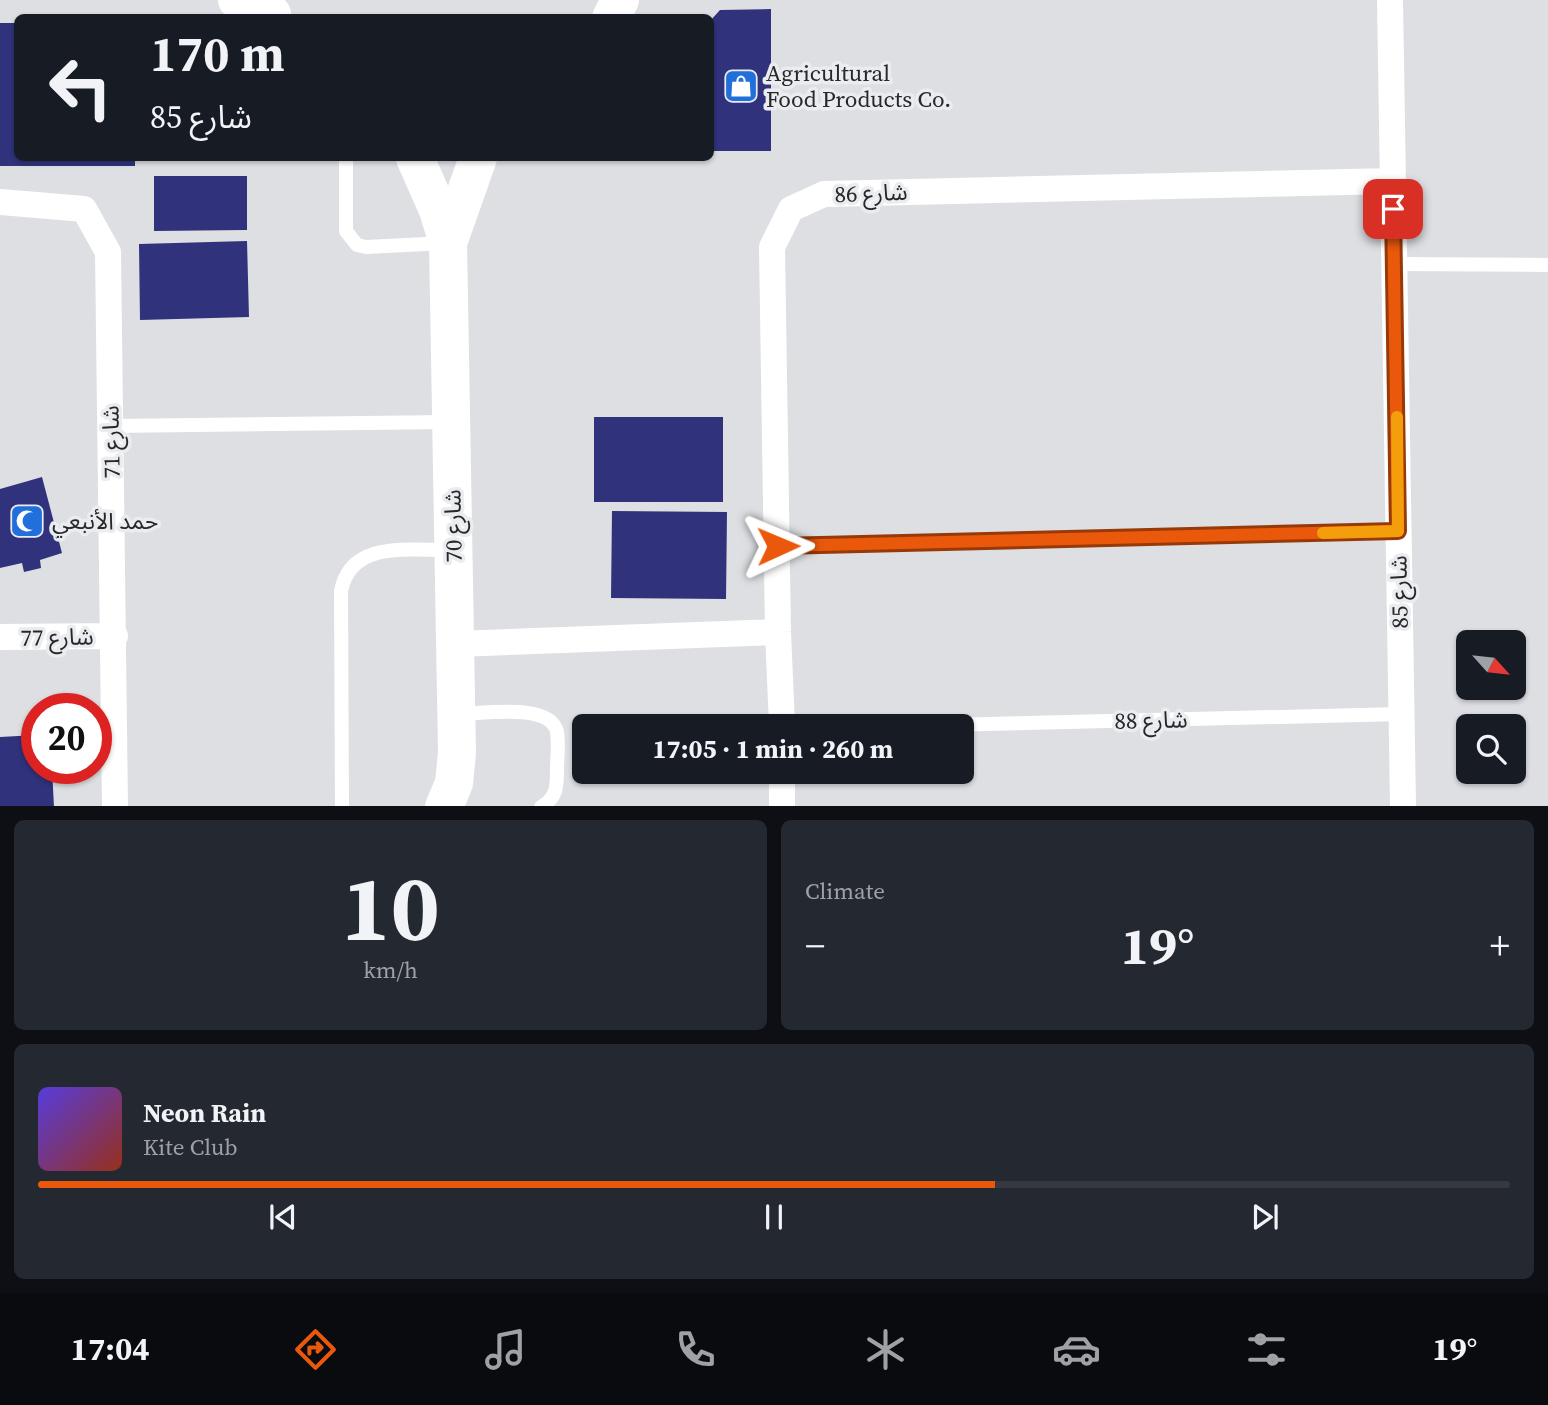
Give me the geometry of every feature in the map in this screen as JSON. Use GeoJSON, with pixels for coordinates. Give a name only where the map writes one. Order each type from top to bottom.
{"type":"FeatureCollection","features":[{"type":"Feature","properties":{"kind":"street"},"geometry":{"type":"LineString","coordinates":[[237,0],[271,10]]}},
{"type":"Feature","properties":{"kind":"street","name":"شارع 85"},"geometry":{"type":"LineString","coordinates":[[1390,0],[1403,806]]}},
{"type":"Feature","properties":{"kind":"street","name":"شارع 70"},"geometry":{"type":"LineString","coordinates":[[416,161],[438,209],[448,243],[457,714],[454,783],[444,806]]}},
{"type":"Feature","properties":{"kind":"street","name":"شارع 70"},"geometry":{"type":"LineString","coordinates":[[448,243],[477,161]]}},
{"type":"Feature","properties":{"kind":"street","name":"شارع 86"},"geometry":{"type":"LineString","coordinates":[[781,714],[772,247],[791,209],[824,194],[1392,181]]}},
{"type":"Feature","properties":{"kind":"street","name":"شارع 71"},"geometry":{"type":"LineString","coordinates":[[0,202],[84,209],[108,253],[115,636],[115,806]]}},
{"type":"Feature","properties":{"kind":"street"},"geometry":{"type":"LineString","coordinates":[[456,644],[778,632]]}},
{"type":"Feature","properties":{"kind":"street","name":"شارع 77"},"geometry":{"type":"LineString","coordinates":[[0,638],[115,636]]}},
{"type":"Feature","properties":{"kind":"street"},"geometry":{"type":"LineString","coordinates":[[782,784],[782,806]]}},
{"type":"Feature","properties":{"kind":"lane"},"geometry":{"type":"LineString","coordinates":[[346,161],[346,231],[356,245],[448,243]]}},
{"type":"Feature","properties":{"kind":"lane"},"geometry":{"type":"LineString","coordinates":[[1395,264],[1548,265]]}},
{"type":"Feature","properties":{"kind":"lane"},"geometry":{"type":"LineString","coordinates":[[111,426],[452,422]]}},
{"type":"Feature","properties":{"kind":"lane"},"geometry":{"type":"LineString","coordinates":[[778,546],[1398,531]]}},
{"type":"Feature","properties":{"kind":"lane"},"geometry":{"type":"LineString","coordinates":[[342,806],[341,591],[344,576],[353,564],[365,555],[454,550]]}},
{"type":"Feature","properties":{"kind":"lane"},"geometry":{"type":"LineString","coordinates":[[457,714],[537,712],[550,719],[557,732],[557,786],[550,801],[542,806]]}},
{"type":"Feature","properties":{"kind":"lane","name":"شارع 88"},"geometry":{"type":"LineString","coordinates":[[974,724],[1401,714]]}},
{"type":"Feature","properties":{"kind":"building","name":"Agricultural Food Products Co."},"geometry":{"type":"Polygon","coordinates":[[[771,9],[771,151],[714,151],[714,17],[720,10],[771,9]]]}},
{"type":"Feature","properties":{"kind":"building"},"geometry":{"type":"Polygon","coordinates":[[[0,23],[14,23],[14,161],[135,161],[135,166],[0,166],[0,23]]]}},
{"type":"Feature","properties":{"kind":"building"},"geometry":{"type":"Polygon","coordinates":[[[154,176],[247,176],[247,230],[154,231],[154,176]]]}},
{"type":"Feature","properties":{"kind":"building"},"geometry":{"type":"Polygon","coordinates":[[[247,241],[249,317],[140,320],[139,244],[247,241]]]}},
{"type":"Feature","properties":{"kind":"building"},"geometry":{"type":"Polygon","coordinates":[[[594,417],[723,417],[723,502],[594,502],[594,417]]]}},
{"type":"Feature","properties":{"kind":"building","name":"حمد الأنبعي"},"geometry":{"type":"Polygon","coordinates":[[[42,477],[62,553],[40,560],[41,568],[24,572],[22,563],[0,568],[0,489],[42,477]]]}},
{"type":"Feature","properties":{"kind":"building"},"geometry":{"type":"Polygon","coordinates":[[[612,511],[727,512],[726,599],[611,598],[612,511]]]}},
{"type":"Feature","properties":{"kind":"building"},"geometry":{"type":"Polygon","coordinates":[[[21,736],[21,784],[53,784],[54,806],[0,806],[0,737],[21,736]]]}},
{"type":"Feature","properties":{"kind":"slow traffic"},"geometry":{"type":"LineString","coordinates":[[1323,533],[1398,531],[1397,417]]}},
{"type":"Feature","properties":{"kind":"place","name":"Agricultural Food Products Co."},"geometry":{"type":"Point","coordinates":[741,86]}},
{"type":"Feature","properties":{"kind":"place","name":"حمد الأنبعي"},"geometry":{"type":"Point","coordinates":[27,521]}},
{"type":"Feature","properties":{"kind":"route"},"geometry":{"type":"LineString","coordinates":[[778,546],[1398,531],[1393,209]]}}]}
